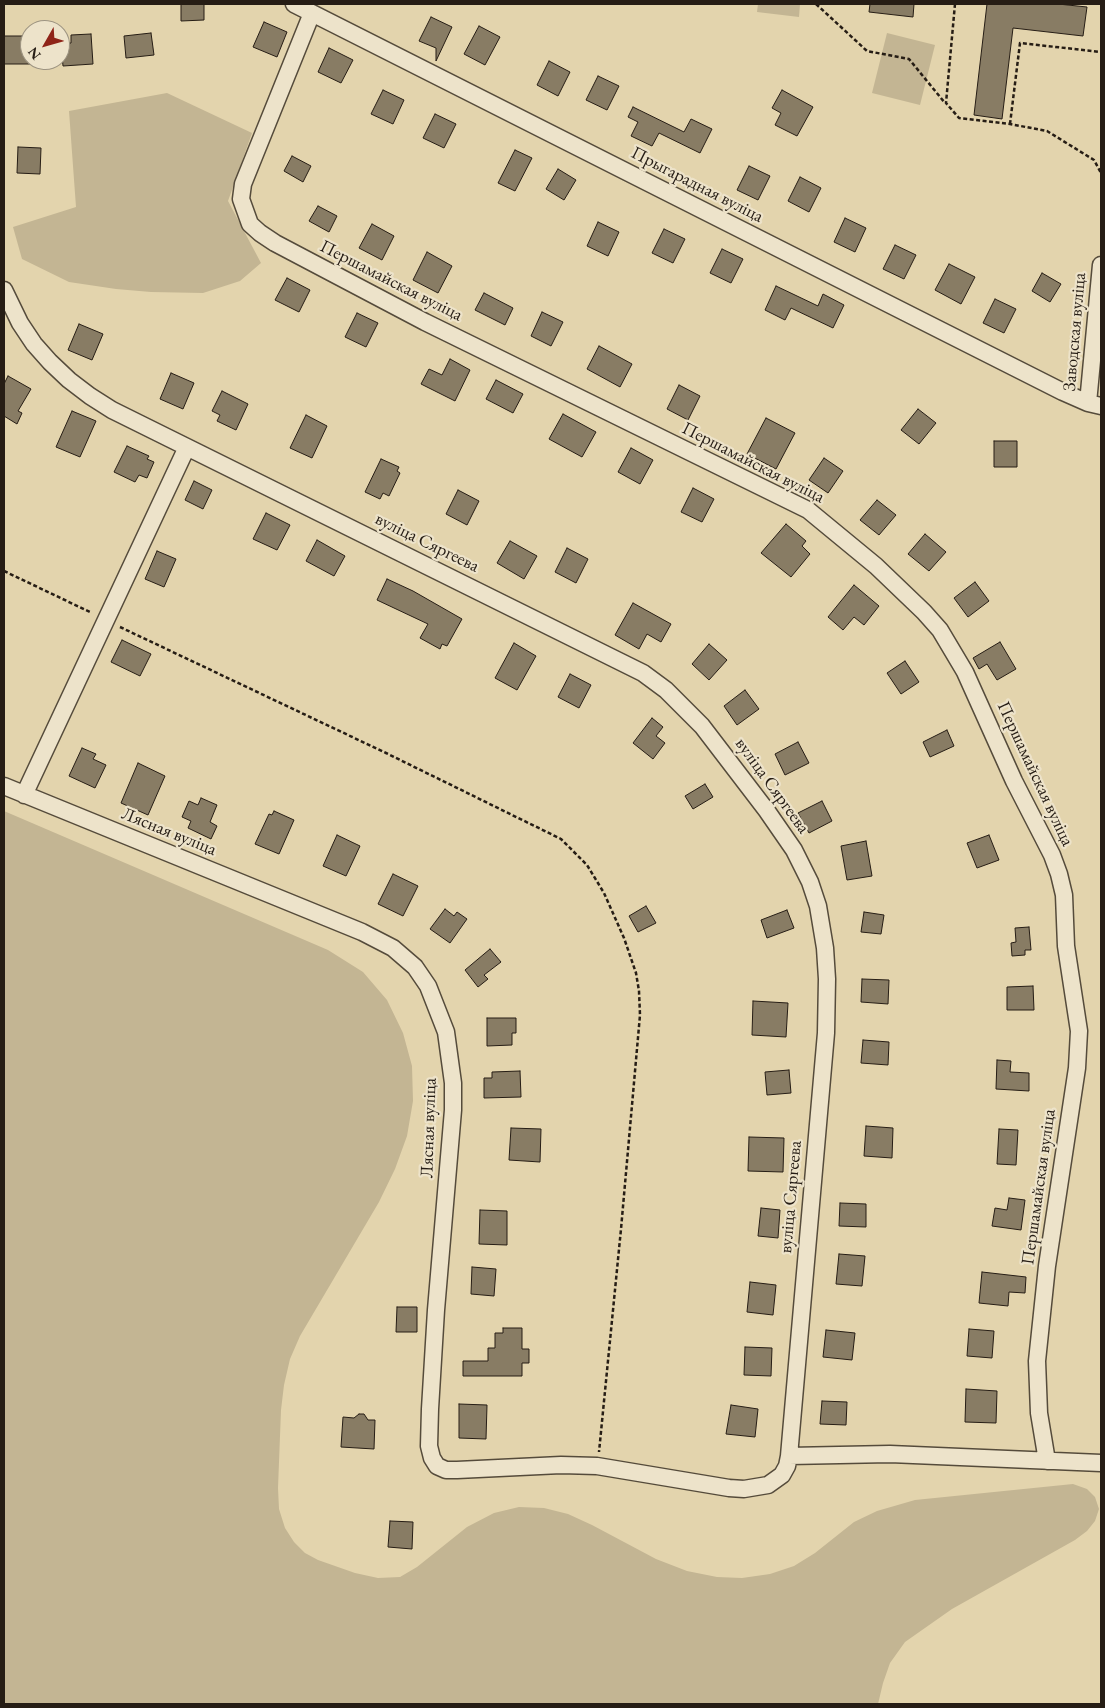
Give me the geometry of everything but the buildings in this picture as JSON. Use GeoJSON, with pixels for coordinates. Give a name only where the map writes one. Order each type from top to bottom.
{"type":"FeatureCollection","features":[{"type":"Feature","properties":{"kind":"street"},"geometry":{"type":"LineString","coordinates":[[294,4],[312,13]]}},
{"type":"Feature","properties":{"kind":"street","name":"Прыгарадная вуліца"},"geometry":{"type":"LineString","coordinates":[[312,13],[1063,392],[1095,404]]}},
{"type":"Feature","properties":{"kind":"street","name":"Першамайская вуліца"},"geometry":{"type":"LineString","coordinates":[[312,13],[242,184],[241,198],[250,224],[275,243],[426,322],[808,510],[876,566],[924,612],[944,636],[965,672],[1014,781],[1052,855],[1059,874],[1064,895],[1066,946],[1079,1031],[1077,1068],[1047,1266],[1037,1361],[1039,1413],[1047,1461]]}},
{"type":"Feature","properties":{"kind":"street","name":"Заводская вуліца"},"geometry":{"type":"LineString","coordinates":[[1095,404],[1101,265]]}},
{"type":"Feature","properties":{"kind":"street","name":"вуліца Сяргеева"},"geometry":{"type":"LineString","coordinates":[[4,290],[20,323],[34,344],[50,362],[69,380],[112,410],[643,673],[666,690],[702,726],[767,811],[794,850],[810,882],[818,906],[825,948],[827,979],[826,1033],[787,1466],[776,1481],[768,1485],[744,1489],[711,1486],[597,1466]]}},
{"type":"Feature","properties":{"kind":"street"},"geometry":{"type":"LineString","coordinates":[[24,795],[187,447]]}},
{"type":"Feature","properties":{"kind":"street","name":"Лясная вуліца"},"geometry":{"type":"LineString","coordinates":[[4,786],[362,932],[393,948],[416,967],[428,986],[446,1032],[453,1083],[453,1110],[436,1310],[430,1409],[429,1446],[432,1458],[437,1466],[446,1470],[561,1465],[597,1466]]}},
{"type":"Feature","properties":{"kind":"street"},"geometry":{"type":"LineString","coordinates":[[789,1456],[890,1454],[1101,1463]]}},
{"type":"Feature","properties":{"kind":"path"},"geometry":{"type":"LineString","coordinates":[[816,4],[867,51],[908,58],[959,118],[1010,124],[1047,131],[1094,160],[1101,173]]}},
{"type":"Feature","properties":{"kind":"path"},"geometry":{"type":"LineString","coordinates":[[946,104],[955,4]]}},
{"type":"Feature","properties":{"kind":"path"},"geometry":{"type":"LineString","coordinates":[[1010,124],[1020,43],[1101,52]]}},
{"type":"Feature","properties":{"kind":"path"},"geometry":{"type":"LineString","coordinates":[[4,571],[153,644],[466,791],[561,839],[587,865],[604,893],[624,938],[636,974],[640,1015],[622,1230],[597,1466]]}},
{"type":"Feature","properties":{"kind":"shaded area"},"geometry":{"type":"Polygon","coordinates":[[[758,4],[800,4],[799,17],[757,12],[758,4]]]}},
{"type":"Feature","properties":{"kind":"shaded area"},"geometry":{"type":"Polygon","coordinates":[[[887,33],[935,45],[920,105],[872,93],[887,33]]]}},
{"type":"Feature","properties":{"kind":"shaded area"},"geometry":{"type":"Polygon","coordinates":[[[167,93],[252,133],[228,201],[261,263],[240,281],[203,293],[151,292],[69,282],[22,259],[13,227],[76,207],[69,111],[167,93]]]}},
{"type":"Feature","properties":{"kind":"shaded area"},"geometry":{"type":"Polygon","coordinates":[[[4,811],[328,950],[363,972],[387,1000],[403,1033],[412,1066],[413,1101],[407,1136],[395,1169],[379,1202],[300,1336],[290,1359],[284,1385],[281,1410],[279,1509],[285,1528],[294,1542],[305,1553],[318,1560],[355,1573],[378,1578],[400,1577],[417,1567],[467,1527],[494,1513],[519,1507],[544,1508],[568,1514],[656,1559],[687,1571],[717,1577],[742,1578],[770,1574],[794,1566],[815,1553],[854,1522],[877,1511],[915,1500],[1073,1484],[1087,1489],[1095,1497],[1099,1509],[1095,1521],[1087,1531],[1075,1540],[952,1609],[905,1642],[890,1663],[878,1704],[4,1704],[4,811]]]}}]}
